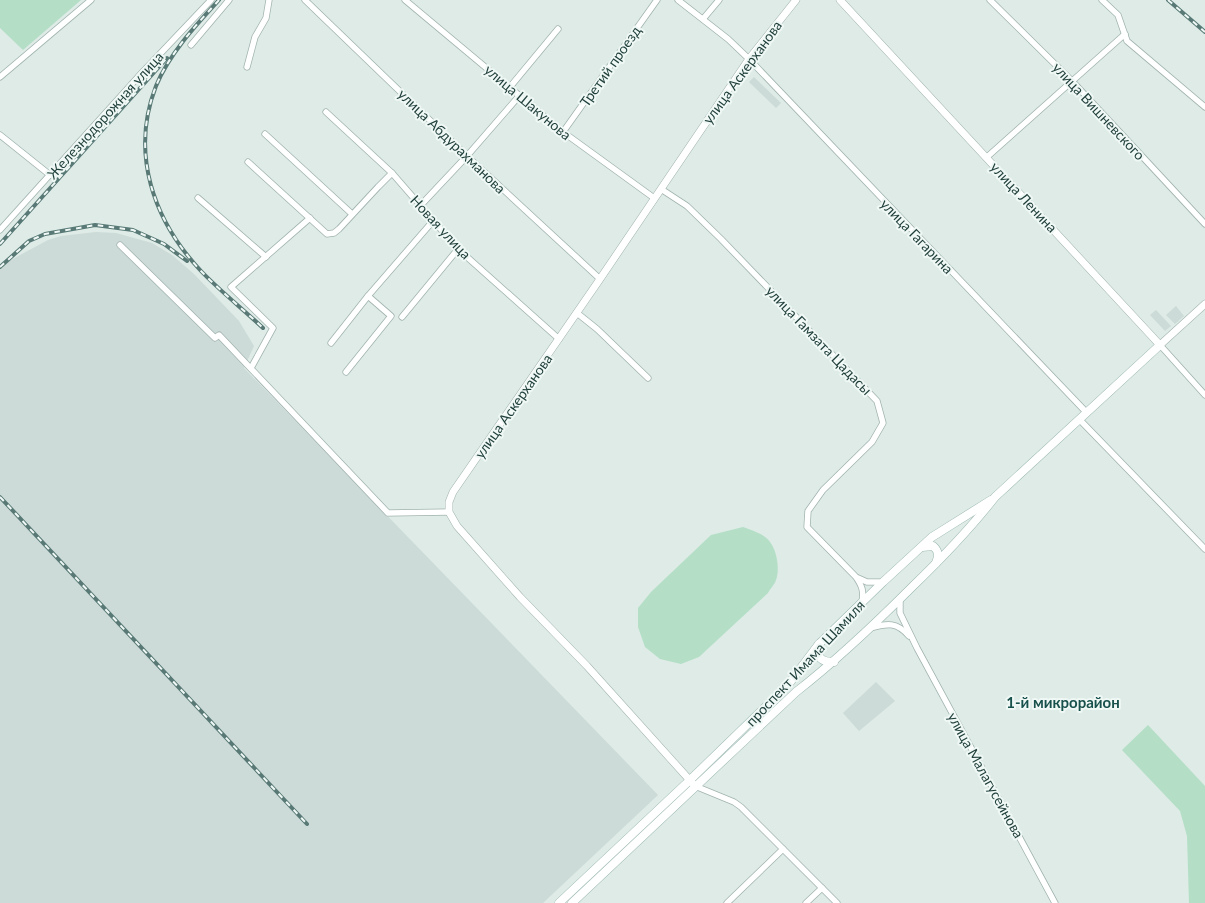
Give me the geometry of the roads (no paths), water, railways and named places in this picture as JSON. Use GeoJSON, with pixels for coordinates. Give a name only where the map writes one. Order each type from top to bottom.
{"type":"FeatureCollection","features":[{"type":"Feature","properties":{"kind":"main road","name":"проспект Имама Шамиля"},"geometry":{"type":"LineString","coordinates":[[558,903],[796,692],[834,662],[935,565],[995,497],[1160,345]]}},
{"type":"Feature","properties":{"kind":"main road","name":"проспект Имама Шамиля"},"geometry":{"type":"LineString","coordinates":[[572,903],[788,685],[819,644],[862,602],[932,537],[995,497]]}},
{"type":"Feature","properties":{"kind":"main road"},"geometry":{"type":"LineString","coordinates":[[922,547],[933,546],[936,549],[938,558],[935,565]]}},
{"type":"Feature","properties":{"kind":"main road"},"geometry":{"type":"LineString","coordinates":[[819,644],[818,656],[826,662],[834,662]]}},
{"type":"Feature","properties":{"kind":"street"},"geometry":{"type":"LineString","coordinates":[[0,77],[91,0]]}},
{"type":"Feature","properties":{"kind":"street","name":"Железнодорожная улица"},"geometry":{"type":"LineString","coordinates":[[0,230],[138,77],[211,0]]}},
{"type":"Feature","properties":{"kind":"street"},"geometry":{"type":"LineString","coordinates":[[190,45],[230,0]]}},
{"type":"Feature","properties":{"kind":"street"},"geometry":{"type":"LineString","coordinates":[[247,67],[256,37],[266,18],[269,0]]}},
{"type":"Feature","properties":{"kind":"street","name":"улица Абдурахманова"},"geometry":{"type":"LineString","coordinates":[[305,0],[467,156],[600,279]]}},
{"type":"Feature","properties":{"kind":"street","name":"улица Шакунова"},"geometry":{"type":"LineString","coordinates":[[405,0],[563,132],[654,198]]}},
{"type":"Feature","properties":{"kind":"street","name":"Третий проезд"},"geometry":{"type":"LineString","coordinates":[[563,132],[657,0]]}},
{"type":"Feature","properties":{"kind":"street","name":"улица Гагарина"},"geometry":{"type":"LineString","coordinates":[[678,0],[749,59],[1087,413]]}},
{"type":"Feature","properties":{"kind":"street"},"geometry":{"type":"LineString","coordinates":[[703,19],[719,0]]}},
{"type":"Feature","properties":{"kind":"street","name":"улица Аскерханова"},"geometry":{"type":"LineString","coordinates":[[449,512],[449,502],[453,492],[749,59],[796,0]]}},
{"type":"Feature","properties":{"kind":"street","name":"улица Ленина"},"geometry":{"type":"LineString","coordinates":[[840,0],[1205,395]]}},
{"type":"Feature","properties":{"kind":"street","name":"улица Вишневского"},"geometry":{"type":"LineString","coordinates":[[990,0],[1072,81],[1205,224]]}},
{"type":"Feature","properties":{"kind":"street"},"geometry":{"type":"LineString","coordinates":[[1102,0],[1118,14],[1127,41],[1205,107]]}},
{"type":"Feature","properties":{"kind":"street"},"geometry":{"type":"LineString","coordinates":[[510,87],[558,29]]}},
{"type":"Feature","properties":{"kind":"street"},"geometry":{"type":"LineString","coordinates":[[987,157],[1125,34]]}},
{"type":"Feature","properties":{"kind":"street"},"geometry":{"type":"LineString","coordinates":[[420,206],[520,95]]}},
{"type":"Feature","properties":{"kind":"street","name":"Новая улица"},"geometry":{"type":"LineString","coordinates":[[326,112],[392,173],[458,249],[559,339]]}},
{"type":"Feature","properties":{"kind":"street"},"geometry":{"type":"LineString","coordinates":[[265,134],[352,214]]}},
{"type":"Feature","properties":{"kind":"street"},"geometry":{"type":"LineString","coordinates":[[0,135],[50,175]]}},
{"type":"Feature","properties":{"kind":"street"},"geometry":{"type":"LineString","coordinates":[[248,162],[327,234],[331,234],[339,229],[392,173]]}},
{"type":"Feature","properties":{"kind":"street","name":"улица Гамзата Цадасы"},"geometry":{"type":"LineString","coordinates":[[661,189],[687,206],[721,239],[877,401],[883,423],[872,442],[823,490],[808,511],[807,527],[856,577]]}},
{"type":"Feature","properties":{"kind":"street"},"geometry":{"type":"LineString","coordinates":[[198,198],[266,257]]}},
{"type":"Feature","properties":{"kind":"street"},"geometry":{"type":"LineString","coordinates":[[251,368],[274,328],[231,287],[310,218]]}},
{"type":"Feature","properties":{"kind":"street"},"geometry":{"type":"LineString","coordinates":[[332,343],[368,296],[433,221]]}},
{"type":"Feature","properties":{"kind":"street"},"geometry":{"type":"LineString","coordinates":[[120,244],[215,338],[220,335],[388,513],[449,512],[457,526],[520,597],[587,666],[693,783],[734,802],[837,903]]}},
{"type":"Feature","properties":{"kind":"street"},"geometry":{"type":"LineString","coordinates":[[402,317],[458,249]]}},
{"type":"Feature","properties":{"kind":"street"},"geometry":{"type":"LineString","coordinates":[[346,372],[392,316],[368,296]]}},
{"type":"Feature","properties":{"kind":"street"},"geometry":{"type":"LineString","coordinates":[[1160,345],[1205,304]]}},
{"type":"Feature","properties":{"kind":"street"},"geometry":{"type":"LineString","coordinates":[[577,313],[597,329],[648,378]]}},
{"type":"Feature","properties":{"kind":"street"},"geometry":{"type":"LineString","coordinates":[[1079,420],[1205,549]]}},
{"type":"Feature","properties":{"kind":"street"},"geometry":{"type":"LineString","coordinates":[[856,577],[867,582],[883,582]]}},
{"type":"Feature","properties":{"kind":"street"},"geometry":{"type":"LineString","coordinates":[[856,577],[862,586],[864,594],[862,602]]}},
{"type":"Feature","properties":{"kind":"street"},"geometry":{"type":"LineString","coordinates":[[900,600],[900,613],[917,648]]}},
{"type":"Feature","properties":{"kind":"street"},"geometry":{"type":"LineString","coordinates":[[869,629],[885,623],[898,626],[904,630],[917,648]]}},
{"type":"Feature","properties":{"kind":"street","name":"улица Малагусейнова"},"geometry":{"type":"LineString","coordinates":[[917,648],[1055,903]]}},
{"type":"Feature","properties":{"kind":"street"},"geometry":{"type":"LineString","coordinates":[[727,903],[783,849]]}},
{"type":"Feature","properties":{"kind":"street"},"geometry":{"type":"LineString","coordinates":[[806,903],[822,888]]}},
{"type":"Feature","properties":{"kind":"railway"},"geometry":{"type":"LineString","coordinates":[[219,0],[192,30],[161,74],[148,111],[145,136],[146,161],[159,208],[170,230],[184,251],[208,278],[263,328]]}},
{"type":"Feature","properties":{"kind":"railway"},"geometry":{"type":"LineString","coordinates":[[1168,0],[1205,32]]}},
{"type":"Feature","properties":{"kind":"railway"},"geometry":{"type":"LineString","coordinates":[[0,244],[167,58]]}},
{"type":"Feature","properties":{"kind":"railway"},"geometry":{"type":"LineString","coordinates":[[0,267],[29,241],[45,234],[95,225],[133,230],[164,244],[187,261]]}},
{"type":"Feature","properties":{"kind":"railway"},"geometry":{"type":"LineString","coordinates":[[0,497],[307,824]]}},
{"type":"Feature","properties":{"kind":"district","name":"1-й микрорайон"},"geometry":{"type":"Point","coordinates":[1063,702]}}]}
